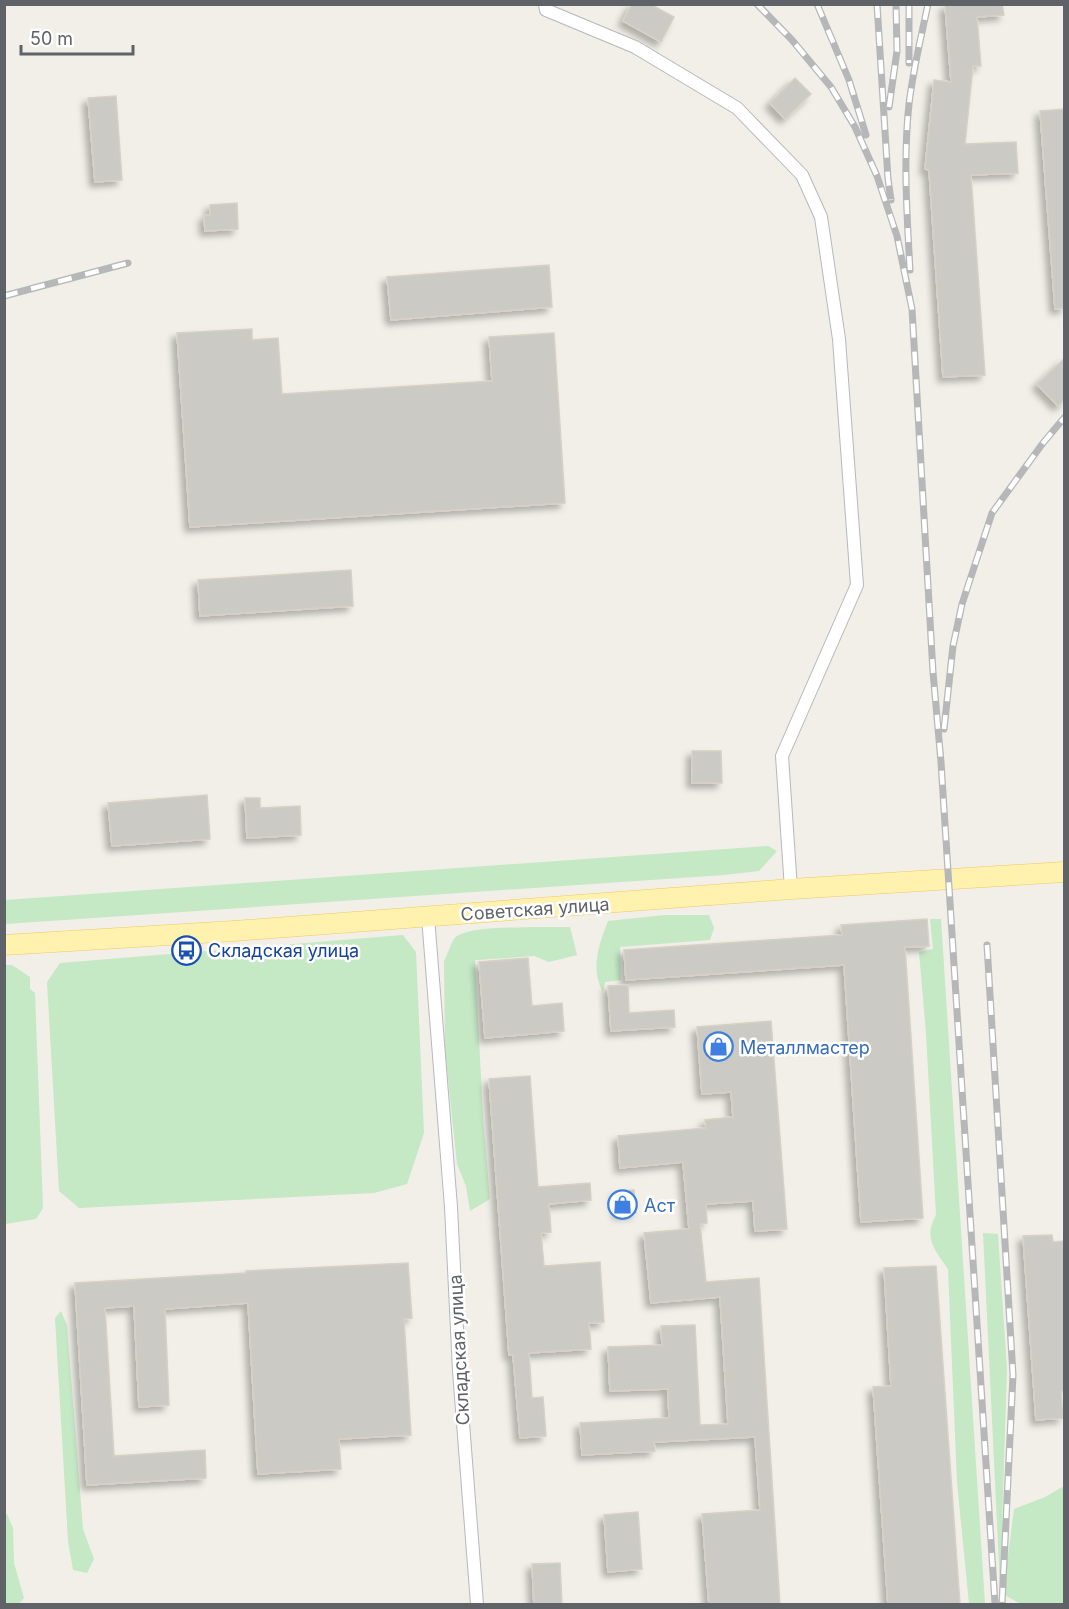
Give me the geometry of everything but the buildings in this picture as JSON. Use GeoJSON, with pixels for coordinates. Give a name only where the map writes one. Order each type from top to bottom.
{"type":"FeatureCollection","features":[{"type":"Feature","properties":{"kind":"main road","name":"Советская улица"},"geometry":{"type":"LineString","coordinates":[[4,945],[1065,872]]}},
{"type":"Feature","properties":{"kind":"street"},"geometry":{"type":"LineString","coordinates":[[545,4],[546,10],[635,47],[736,108],[802,175],[821,217],[839,339],[857,585],[782,756],[791,890]]}},
{"type":"Feature","properties":{"kind":"street","name":"Складская улица"},"geometry":{"type":"LineString","coordinates":[[428,917],[451,1207],[459,1371],[477,1605]]}},
{"type":"Feature","properties":{"kind":"green space"},"geometry":{"type":"Polygon","coordinates":[[[768,846],[777,851],[759,871],[724,875],[5,924],[5,900],[768,846]]]}},
{"type":"Feature","properties":{"kind":"green space"},"geometry":{"type":"Polygon","coordinates":[[[665,915],[709,915],[714,928],[710,940],[620,947],[621,980],[605,982],[603,992],[596,965],[608,921],[665,915]]]}},
{"type":"Feature","properties":{"kind":"green space"},"geometry":{"type":"Polygon","coordinates":[[[930,919],[941,919],[985,1604],[969,1604],[957,1482],[948,1269],[935,1250],[931,1237],[932,1223],[936,1215],[919,952],[933,949],[930,919]]]}},
{"type":"Feature","properties":{"kind":"green space"},"geometry":{"type":"Polygon","coordinates":[[[570,927],[577,955],[549,962],[534,956],[475,960],[483,1117],[490,1199],[470,1211],[466,1186],[457,1164],[445,1050],[444,961],[454,939],[468,932],[504,928],[570,927]]]}},
{"type":"Feature","properties":{"kind":"green space"},"geometry":{"type":"Polygon","coordinates":[[[403,935],[416,952],[424,1133],[407,1184],[374,1193],[79,1208],[59,1191],[47,982],[60,963],[403,935]]]}},
{"type":"Feature","properties":{"kind":"green space"},"geometry":{"type":"Polygon","coordinates":[[[4,965],[12,965],[30,977],[30,989],[35,993],[43,1208],[36,1219],[5,1224],[4,965]]]}},
{"type":"Feature","properties":{"kind":"green space"},"geometry":{"type":"Polygon","coordinates":[[[983,1233],[998,1234],[1007,1369],[1000,1586],[983,1233]]]}},
{"type":"Feature","properties":{"kind":"green space"},"geometry":{"type":"Polygon","coordinates":[[[61,1311],[67,1325],[83,1529],[94,1559],[87,1573],[73,1570],[68,1541],[55,1318],[61,1311]]]}},
{"type":"Feature","properties":{"kind":"green space"},"geometry":{"type":"Polygon","coordinates":[[[1064,1486],[1064,1604],[1019,1604],[1003,1594],[1014,1509],[1045,1497],[1064,1486]]]}},
{"type":"Feature","properties":{"kind":"green space"},"geometry":{"type":"Polygon","coordinates":[[[5,1514],[13,1528],[14,1563],[24,1598],[19,1604],[5,1604],[5,1514]]]}},
{"type":"Feature","properties":{"kind":"railway"},"geometry":{"type":"LineString","coordinates":[[757,4],[792,40],[831,87],[855,127],[877,176],[897,236],[912,309],[933,672],[941,762],[995,1604]]}},
{"type":"Feature","properties":{"kind":"railway"},"geometry":{"type":"LineString","coordinates":[[817,4],[849,80],[866,135]]}},
{"type":"Feature","properties":{"kind":"railway"},"geometry":{"type":"LineString","coordinates":[[877,4],[891,200]]}},
{"type":"Feature","properties":{"kind":"railway"},"geometry":{"type":"LineString","coordinates":[[889,107],[897,51],[896,4]]}},
{"type":"Feature","properties":{"kind":"railway"},"geometry":{"type":"LineString","coordinates":[[909,4],[909,63]]}},
{"type":"Feature","properties":{"kind":"railway"},"geometry":{"type":"LineString","coordinates":[[910,270],[906,187],[907,125],[913,79],[928,4]]}},
{"type":"Feature","properties":{"kind":"railway"},"geometry":{"type":"LineString","coordinates":[[4,296],[128,263]]}},
{"type":"Feature","properties":{"kind":"railway"},"geometry":{"type":"LineString","coordinates":[[944,729],[953,646],[962,604],[992,513],[1064,418]]}},
{"type":"Feature","properties":{"kind":"railway"},"geometry":{"type":"LineString","coordinates":[[987,945],[1013,1375],[1002,1604]]}},
{"type":"Feature","properties":{"kind":"place","name":"Складская улица"},"geometry":{"type":"Point","coordinates":[187,950]}},
{"type":"Feature","properties":{"kind":"place","name":"Металлмастер"},"geometry":{"type":"Point","coordinates":[719,1047]}},
{"type":"Feature","properties":{"kind":"place","name":"Аст"},"geometry":{"type":"Point","coordinates":[623,1205]}}]}
